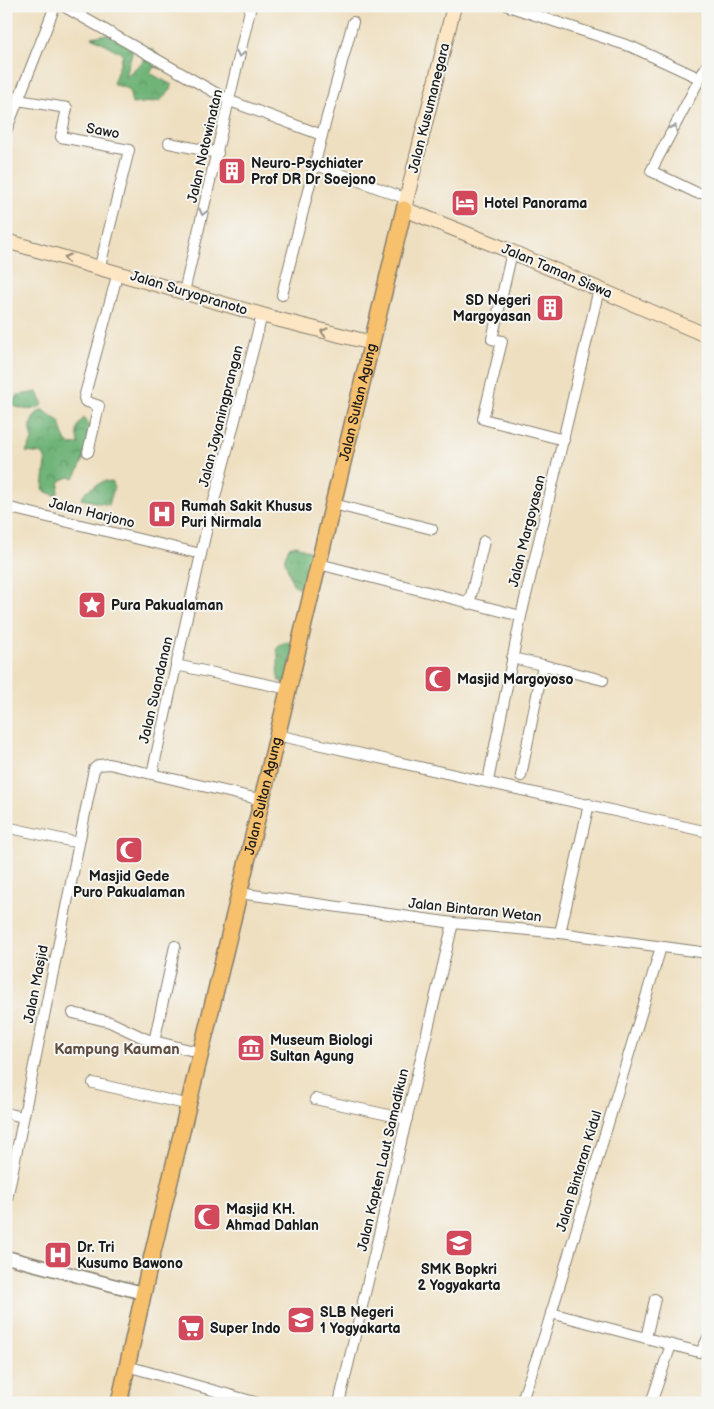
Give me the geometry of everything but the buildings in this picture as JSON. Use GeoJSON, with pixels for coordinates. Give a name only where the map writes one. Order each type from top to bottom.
{"type":"FeatureCollection","features":[{"type":"Feature","properties":{"kind":"main road","name":"Jalan Kusumanegara"},"geometry":{"type":"LineString","coordinates":[[405,204],[454,6]]}},
{"type":"Feature","properties":{"kind":"main road","name":"Jalan Taman Siswa"},"geometry":{"type":"LineString","coordinates":[[405,204],[708,336]]}},
{"type":"Feature","properties":{"kind":"main road","name":"Jalan Sultan Agung"},"geometry":{"type":"LineString","coordinates":[[120,1403],[122,1384],[143,1293],[190,1105],[405,204]]}},
{"type":"Feature","properties":{"kind":"main road","name":"Jalan Suryopranoto"},"geometry":{"type":"LineString","coordinates":[[6,241],[100,266],[262,315],[372,344]]}},
{"type":"Feature","properties":{"kind":"main road","name":"Jalan Sultan Agung"},"geometry":{"type":"LineString","coordinates":[[108,1403],[122,1384]]}},
{"type":"Feature","properties":{"kind":"street"},"geometry":{"type":"LineString","coordinates":[[6,131],[55,6]]}},
{"type":"Feature","properties":{"kind":"street"},"geometry":{"type":"LineString","coordinates":[[62,6],[230,101],[322,135]]}},
{"type":"Feature","properties":{"kind":"street","name":"Jalan Notowinatan"},"geometry":{"type":"LineString","coordinates":[[184,292],[230,101],[250,6]]}},
{"type":"Feature","properties":{"kind":"street"},"geometry":{"type":"LineString","coordinates":[[508,6],[632,47],[699,78]]}},
{"type":"Feature","properties":{"kind":"street"},"geometry":{"type":"LineString","coordinates":[[282,295],[314,164],[354,22]]}},
{"type":"Feature","properties":{"kind":"street"},"geometry":{"type":"LineString","coordinates":[[708,63],[651,171],[697,193],[708,193]]}},
{"type":"Feature","properties":{"kind":"street","name":"Sawo"},"geometry":{"type":"LineString","coordinates":[[18,100],[67,108],[61,137],[130,150],[100,266]]}},
{"type":"Feature","properties":{"kind":"street"},"geometry":{"type":"LineString","coordinates":[[169,143],[218,153]]}},
{"type":"Feature","properties":{"kind":"street"},"geometry":{"type":"LineString","coordinates":[[314,164],[405,204]]}},
{"type":"Feature","properties":{"kind":"street"},"geometry":{"type":"LineString","coordinates":[[512,252],[492,339],[502,342],[483,419],[564,440]]}},
{"type":"Feature","properties":{"kind":"street"},"geometry":{"type":"LineString","coordinates":[[88,452],[99,406],[85,402],[84,398],[118,272]]}},
{"type":"Feature","properties":{"kind":"street","name":"Jalan Margoyasan"},"geometry":{"type":"LineString","coordinates":[[488,781],[520,616],[599,289]]}},
{"type":"Feature","properties":{"kind":"street","name":"Jalan Jayaningprangan"},"geometry":{"type":"LineString","coordinates":[[201,554],[262,315]]}},
{"type":"Feature","properties":{"kind":"street"},"geometry":{"type":"LineString","coordinates":[[333,504],[432,529]]}},
{"type":"Feature","properties":{"kind":"street","name":"Jalan Harjono"},"geometry":{"type":"LineString","coordinates":[[6,507],[201,554]]}},
{"type":"Feature","properties":{"kind":"street"},"geometry":{"type":"LineString","coordinates":[[469,604],[484,541]]}},
{"type":"Feature","properties":{"kind":"street","name":"Jalan Suandanan"},"geometry":{"type":"LineString","coordinates":[[152,774],[201,554]]}},
{"type":"Feature","properties":{"kind":"street"},"geometry":{"type":"LineString","coordinates":[[319,564],[520,616]]}},
{"type":"Feature","properties":{"kind":"street"},"geometry":{"type":"LineString","coordinates":[[512,658],[603,680]]}},
{"type":"Feature","properties":{"kind":"street"},"geometry":{"type":"LineString","coordinates":[[176,665],[289,689]]}},
{"type":"Feature","properties":{"kind":"street"},"geometry":{"type":"LineString","coordinates":[[521,776],[543,665]]}},
{"type":"Feature","properties":{"kind":"street"},"geometry":{"type":"LineString","coordinates":[[278,735],[708,832]]}},
{"type":"Feature","properties":{"kind":"street","name":"Jalan Masjid"},"geometry":{"type":"LineString","coordinates":[[6,1204],[94,769],[109,764],[152,774]]}},
{"type":"Feature","properties":{"kind":"street"},"geometry":{"type":"LineString","coordinates":[[152,774],[262,800]]}},
{"type":"Feature","properties":{"kind":"street"},"geometry":{"type":"LineString","coordinates":[[560,933],[589,804]]}},
{"type":"Feature","properties":{"kind":"street"},"geometry":{"type":"LineString","coordinates":[[6,827],[79,843]]}},
{"type":"Feature","properties":{"kind":"street","name":"Jalan Bintaran Wetan"},"geometry":{"type":"LineString","coordinates":[[240,893],[453,923],[560,933],[708,953]]}},
{"type":"Feature","properties":{"kind":"street","name":"Jalan Kapten Laut Samadikun"},"geometry":{"type":"LineString","coordinates":[[339,1403],[453,923]]}},
{"type":"Feature","properties":{"kind":"street"},"geometry":{"type":"LineString","coordinates":[[154,1042],[175,946]]}},
{"type":"Feature","properties":{"kind":"street","name":"Jalan Bintaran Kidul"},"geometry":{"type":"LineString","coordinates":[[520,1403],[551,1313],[661,947]]}},
{"type":"Feature","properties":{"kind":"street"},"geometry":{"type":"LineString","coordinates":[[73,1013],[110,1022],[154,1042],[202,1053]]}},
{"type":"Feature","properties":{"kind":"street"},"geometry":{"type":"LineString","coordinates":[[93,1083],[190,1105]]}},
{"type":"Feature","properties":{"kind":"street"},"geometry":{"type":"LineString","coordinates":[[315,1098],[407,1119]]}},
{"type":"Feature","properties":{"kind":"street"},"geometry":{"type":"LineString","coordinates":[[6,1113],[23,1117]]}},
{"type":"Feature","properties":{"kind":"street"},"geometry":{"type":"LineString","coordinates":[[6,1257],[143,1293]]}},
{"type":"Feature","properties":{"kind":"street"},"geometry":{"type":"LineString","coordinates":[[646,1338],[655,1299]]}},
{"type":"Feature","properties":{"kind":"street"},"geometry":{"type":"LineString","coordinates":[[551,1313],[699,1352],[708,1338]]}},
{"type":"Feature","properties":{"kind":"street"},"geometry":{"type":"LineString","coordinates":[[651,1403],[671,1345]]}},
{"type":"Feature","properties":{"kind":"street"},"geometry":{"type":"LineString","coordinates":[[127,1366],[258,1403]]}},
{"type":"Feature","properties":{"kind":"green space"},"geometry":{"type":"Polygon","coordinates":[[[107,34],[134,46],[125,77],[144,61],[146,48],[152,49],[162,59],[163,68],[154,67],[150,73],[172,85],[171,90],[160,101],[132,104],[129,89],[113,84],[123,54],[92,37],[107,34]]]}},
{"type":"Feature","properties":{"kind":"green space"},"geometry":{"type":"Polygon","coordinates":[[[38,392],[43,405],[27,410],[11,405],[18,395],[38,392]]]}},
{"type":"Feature","properties":{"kind":"green space"},"geometry":{"type":"Polygon","coordinates":[[[40,410],[43,410],[60,422],[65,440],[71,445],[79,444],[77,430],[79,424],[84,418],[88,423],[89,439],[84,457],[74,478],[69,477],[60,481],[57,496],[43,489],[46,461],[43,454],[26,452],[33,439],[31,431],[32,420],[40,410]]]}},
{"type":"Feature","properties":{"kind":"green space"},"geometry":{"type":"Polygon","coordinates":[[[104,481],[113,482],[114,487],[109,505],[81,499],[86,491],[104,481]]]}},
{"type":"Feature","properties":{"kind":"green space"},"geometry":{"type":"Polygon","coordinates":[[[296,545],[313,553],[315,563],[308,589],[294,585],[285,563],[285,555],[289,547],[296,545]]]}},
{"type":"Feature","properties":{"kind":"green space"},"geometry":{"type":"Polygon","coordinates":[[[288,642],[294,646],[287,685],[279,681],[277,649],[280,644],[288,642]]]}},
{"type":"Feature","properties":{"kind":"place","name":"Neuro-Psychiater Prof DR Dr Soejono"},"geometry":{"type":"Point","coordinates":[232,171]}},
{"type":"Feature","properties":{"kind":"place","name":"Hotel Panorama"},"geometry":{"type":"Point","coordinates":[465,203]}},
{"type":"Feature","properties":{"kind":"place","name":"SD Negeri Margoyasan"},"geometry":{"type":"Point","coordinates":[550,308]}},
{"type":"Feature","properties":{"kind":"place","name":"Rumah Sakit Khusus Puri Nirmala"},"geometry":{"type":"Point","coordinates":[162,514]}},
{"type":"Feature","properties":{"kind":"place","name":"Pura Pakualaman"},"geometry":{"type":"Point","coordinates":[92,605]}},
{"type":"Feature","properties":{"kind":"place","name":"Masjid Margoyoso"},"geometry":{"type":"Point","coordinates":[438,679]}},
{"type":"Feature","properties":{"kind":"place","name":"Masjid Gede Puro Pakualaman"},"geometry":{"type":"Point","coordinates":[129,850]}},
{"type":"Feature","properties":{"kind":"place","name":"Museum Biologi Sultan Agung"},"geometry":{"type":"Point","coordinates":[251,1048]}},
{"type":"Feature","properties":{"kind":"place","name":"Masjid KH. Ahmad Dahlan"},"geometry":{"type":"Point","coordinates":[207,1217]}},
{"type":"Feature","properties":{"kind":"place","name":"SMK Bopkri 2 Yogyakarta"},"geometry":{"type":"Point","coordinates":[459,1243]}},
{"type":"Feature","properties":{"kind":"place","name":"Dr. Tri Kusumo Bawono"},"geometry":{"type":"Point","coordinates":[58,1255]}},
{"type":"Feature","properties":{"kind":"place","name":"SLB Negeri 1 Yogyakarta"},"geometry":{"type":"Point","coordinates":[301,1320]}},
{"type":"Feature","properties":{"kind":"place","name":"Super Indo"},"geometry":{"type":"Point","coordinates":[191,1328]}},
{"type":"Feature","properties":{"kind":"district","name":"Kampung Kauman"},"geometry":{"type":"Point","coordinates":[117,1049]}}]}
